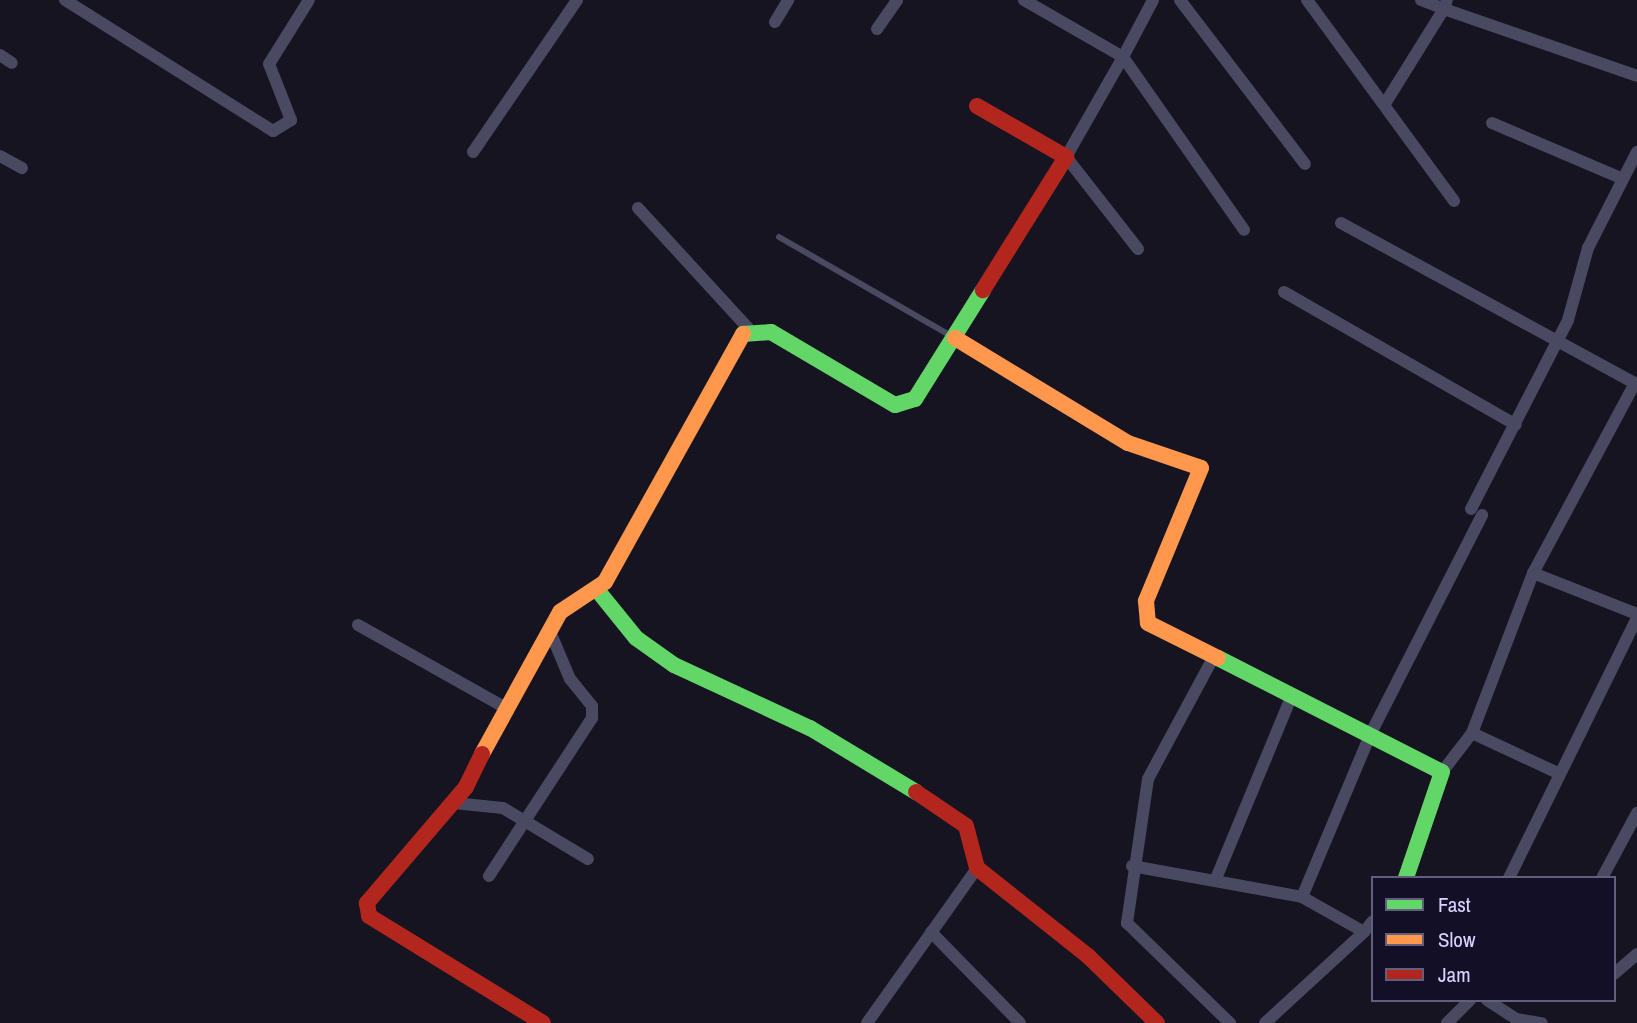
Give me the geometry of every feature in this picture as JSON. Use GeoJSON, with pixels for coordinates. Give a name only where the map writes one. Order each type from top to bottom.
{"type":"FeatureCollection","features":[{"type":"Feature","properties":{"kind":"street"},"geometry":{"type":"LineString","coordinates":[[65,0],[273,131],[290,120],[269,64],[309,0]]}},
{"type":"Feature","properties":{"kind":"street"},"geometry":{"type":"LineString","coordinates":[[473,152],[578,0]]}},
{"type":"Feature","properties":{"kind":"street"},"geometry":{"type":"LineString","coordinates":[[775,22],[788,0]]}},
{"type":"Feature","properties":{"kind":"street"},"geometry":{"type":"LineString","coordinates":[[877,29],[897,0]]}},
{"type":"Feature","properties":{"kind":"street"},"geometry":{"type":"LineString","coordinates":[[1024,0],[1123,57],[1244,230]]}},
{"type":"Feature","properties":{"kind":"street"},"geometry":{"type":"LineString","coordinates":[[638,208],[749,329],[771,332],[903,407],[954,338],[1006,259],[1153,0]]}},
{"type":"Feature","properties":{"kind":"street"},"geometry":{"type":"LineString","coordinates":[[1180,0],[1305,164]]}},
{"type":"Feature","properties":{"kind":"street"},"geometry":{"type":"LineString","coordinates":[[1307,0],[1386,102],[1454,201]]}},
{"type":"Feature","properties":{"kind":"street"},"geometry":{"type":"LineString","coordinates":[[1421,0],[1446,4],[1637,76]]}},
{"type":"Feature","properties":{"kind":"street"},"geometry":{"type":"LineString","coordinates":[[1386,102],[1446,4]]}},
{"type":"Feature","properties":{"kind":"street"},"geometry":{"type":"LineString","coordinates":[[0,55],[12,63]]}},
{"type":"Feature","properties":{"kind":"street"},"geometry":{"type":"LineString","coordinates":[[977,106],[1066,157],[1138,249]]}},
{"type":"Feature","properties":{"kind":"street"},"geometry":{"type":"LineString","coordinates":[[1492,123],[1623,178]]}},
{"type":"Feature","properties":{"kind":"street"},"geometry":{"type":"LineString","coordinates":[[1303,897],[1370,735],[1562,332],[1588,248],[1637,152]]}},
{"type":"Feature","properties":{"kind":"street"},"geometry":{"type":"LineString","coordinates":[[0,156],[22,168]]}},
{"type":"Feature","properties":{"kind":"street"},"geometry":{"type":"LineString","coordinates":[[1341,223],[1562,332],[1636,381],[1533,573],[1472,733],[1442,772],[1407,876]]}},
{"type":"Feature","properties":{"kind":"street"},"geometry":{"type":"LineString","coordinates":[[1284,292],[1516,425]]}},
{"type":"Feature","properties":{"kind":"street"},"geometry":{"type":"LineString","coordinates":[[543,1023],[369,916],[368,903],[454,803],[549,629],[567,605],[598,591],[749,329]]}},
{"type":"Feature","properties":{"kind":"street"},"geometry":{"type":"LineString","coordinates":[[954,338],[1128,443],[1201,468],[1145,613],[1154,630],[1212,660],[1292,695],[1442,772]]}},
{"type":"Feature","properties":{"kind":"street"},"geometry":{"type":"LineString","coordinates":[[1510,876],[1637,616],[1533,573]]}},
{"type":"Feature","properties":{"kind":"street"},"geometry":{"type":"LineString","coordinates":[[598,591],[636,638],[674,665],[810,728],[957,817],[966,826],[977,868],[1088,956],[1157,1023]]}},
{"type":"Feature","properties":{"kind":"street"},"geometry":{"type":"LineString","coordinates":[[358,625],[505,707]]}},
{"type":"Feature","properties":{"kind":"street"},"geometry":{"type":"LineString","coordinates":[[489,876],[528,820],[593,713],[549,629]]}},
{"type":"Feature","properties":{"kind":"street"},"geometry":{"type":"LineString","coordinates":[[1212,660],[1148,779],[1132,866],[1127,923],[1230,1023]]}},
{"type":"Feature","properties":{"kind":"street"},"geometry":{"type":"LineString","coordinates":[[1215,881],[1292,695]]}},
{"type":"Feature","properties":{"kind":"street"},"geometry":{"type":"LineString","coordinates":[[1472,733],[1560,774]]}},
{"type":"Feature","properties":{"kind":"street"},"geometry":{"type":"LineString","coordinates":[[454,803],[503,808],[528,820],[588,859]]}},
{"type":"Feature","properties":{"kind":"street"},"geometry":{"type":"LineString","coordinates":[[1603,876],[1637,813]]}},
{"type":"Feature","properties":{"kind":"street"},"geometry":{"type":"LineString","coordinates":[[1132,866],[1303,897],[1364,932]]}},
{"type":"Feature","properties":{"kind":"street"},"geometry":{"type":"LineString","coordinates":[[867,1023],[977,868]]}},
{"type":"Feature","properties":{"kind":"street"},"geometry":{"type":"LineString","coordinates":[[1265,1023],[1371,923]]}},
{"type":"Feature","properties":{"kind":"street"},"geometry":{"type":"LineString","coordinates":[[931,932],[1020,1023]]}},
{"type":"Feature","properties":{"kind":"street"},"geometry":{"type":"LineString","coordinates":[[1616,972],[1637,954]]}},
{"type":"Feature","properties":{"kind":"street"},"geometry":{"type":"LineString","coordinates":[[1447,1023],[1468,1002]]}},
{"type":"Feature","properties":{"kind":"street"},"geometry":{"type":"LineString","coordinates":[[1490,1002],[1516,1019],[1540,1023]]}},
{"type":"Feature","properties":{"kind":"lane"},"geometry":{"type":"LineString","coordinates":[[779,237],[954,338]]}},
{"type":"Feature","properties":{"kind":"traffic: fast"},"geometry":{"type":"LineString","coordinates":[[743,334],[771,332],[895,405],[915,399],[983,290]]}},
{"type":"Feature","properties":{"kind":"traffic: fast"},"geometry":{"type":"LineString","coordinates":[[598,591],[636,638],[674,665],[810,728],[916,792]]}},
{"type":"Feature","properties":{"kind":"traffic: fast"},"geometry":{"type":"LineString","coordinates":[[1218,658],[1442,772],[1407,876]]}},
{"type":"Feature","properties":{"kind":"traffic: slow"},"geometry":{"type":"LineString","coordinates":[[482,754],[560,612],[605,582],[743,334]]}},
{"type":"Feature","properties":{"kind":"traffic: slow"},"geometry":{"type":"LineString","coordinates":[[955,338],[1128,443],[1201,468],[1146,601],[1148,623],[1218,658]]}},
{"type":"Feature","properties":{"kind":"traffic: jam"},"geometry":{"type":"LineString","coordinates":[[977,106],[1066,157],[983,290]]}},
{"type":"Feature","properties":{"kind":"traffic: jam"},"geometry":{"type":"LineString","coordinates":[[482,754],[466,787],[367,903],[369,916],[543,1023]]}},
{"type":"Feature","properties":{"kind":"traffic: jam"},"geometry":{"type":"LineString","coordinates":[[916,792],[966,826],[977,868],[1088,956],[1157,1023]]}}]}
